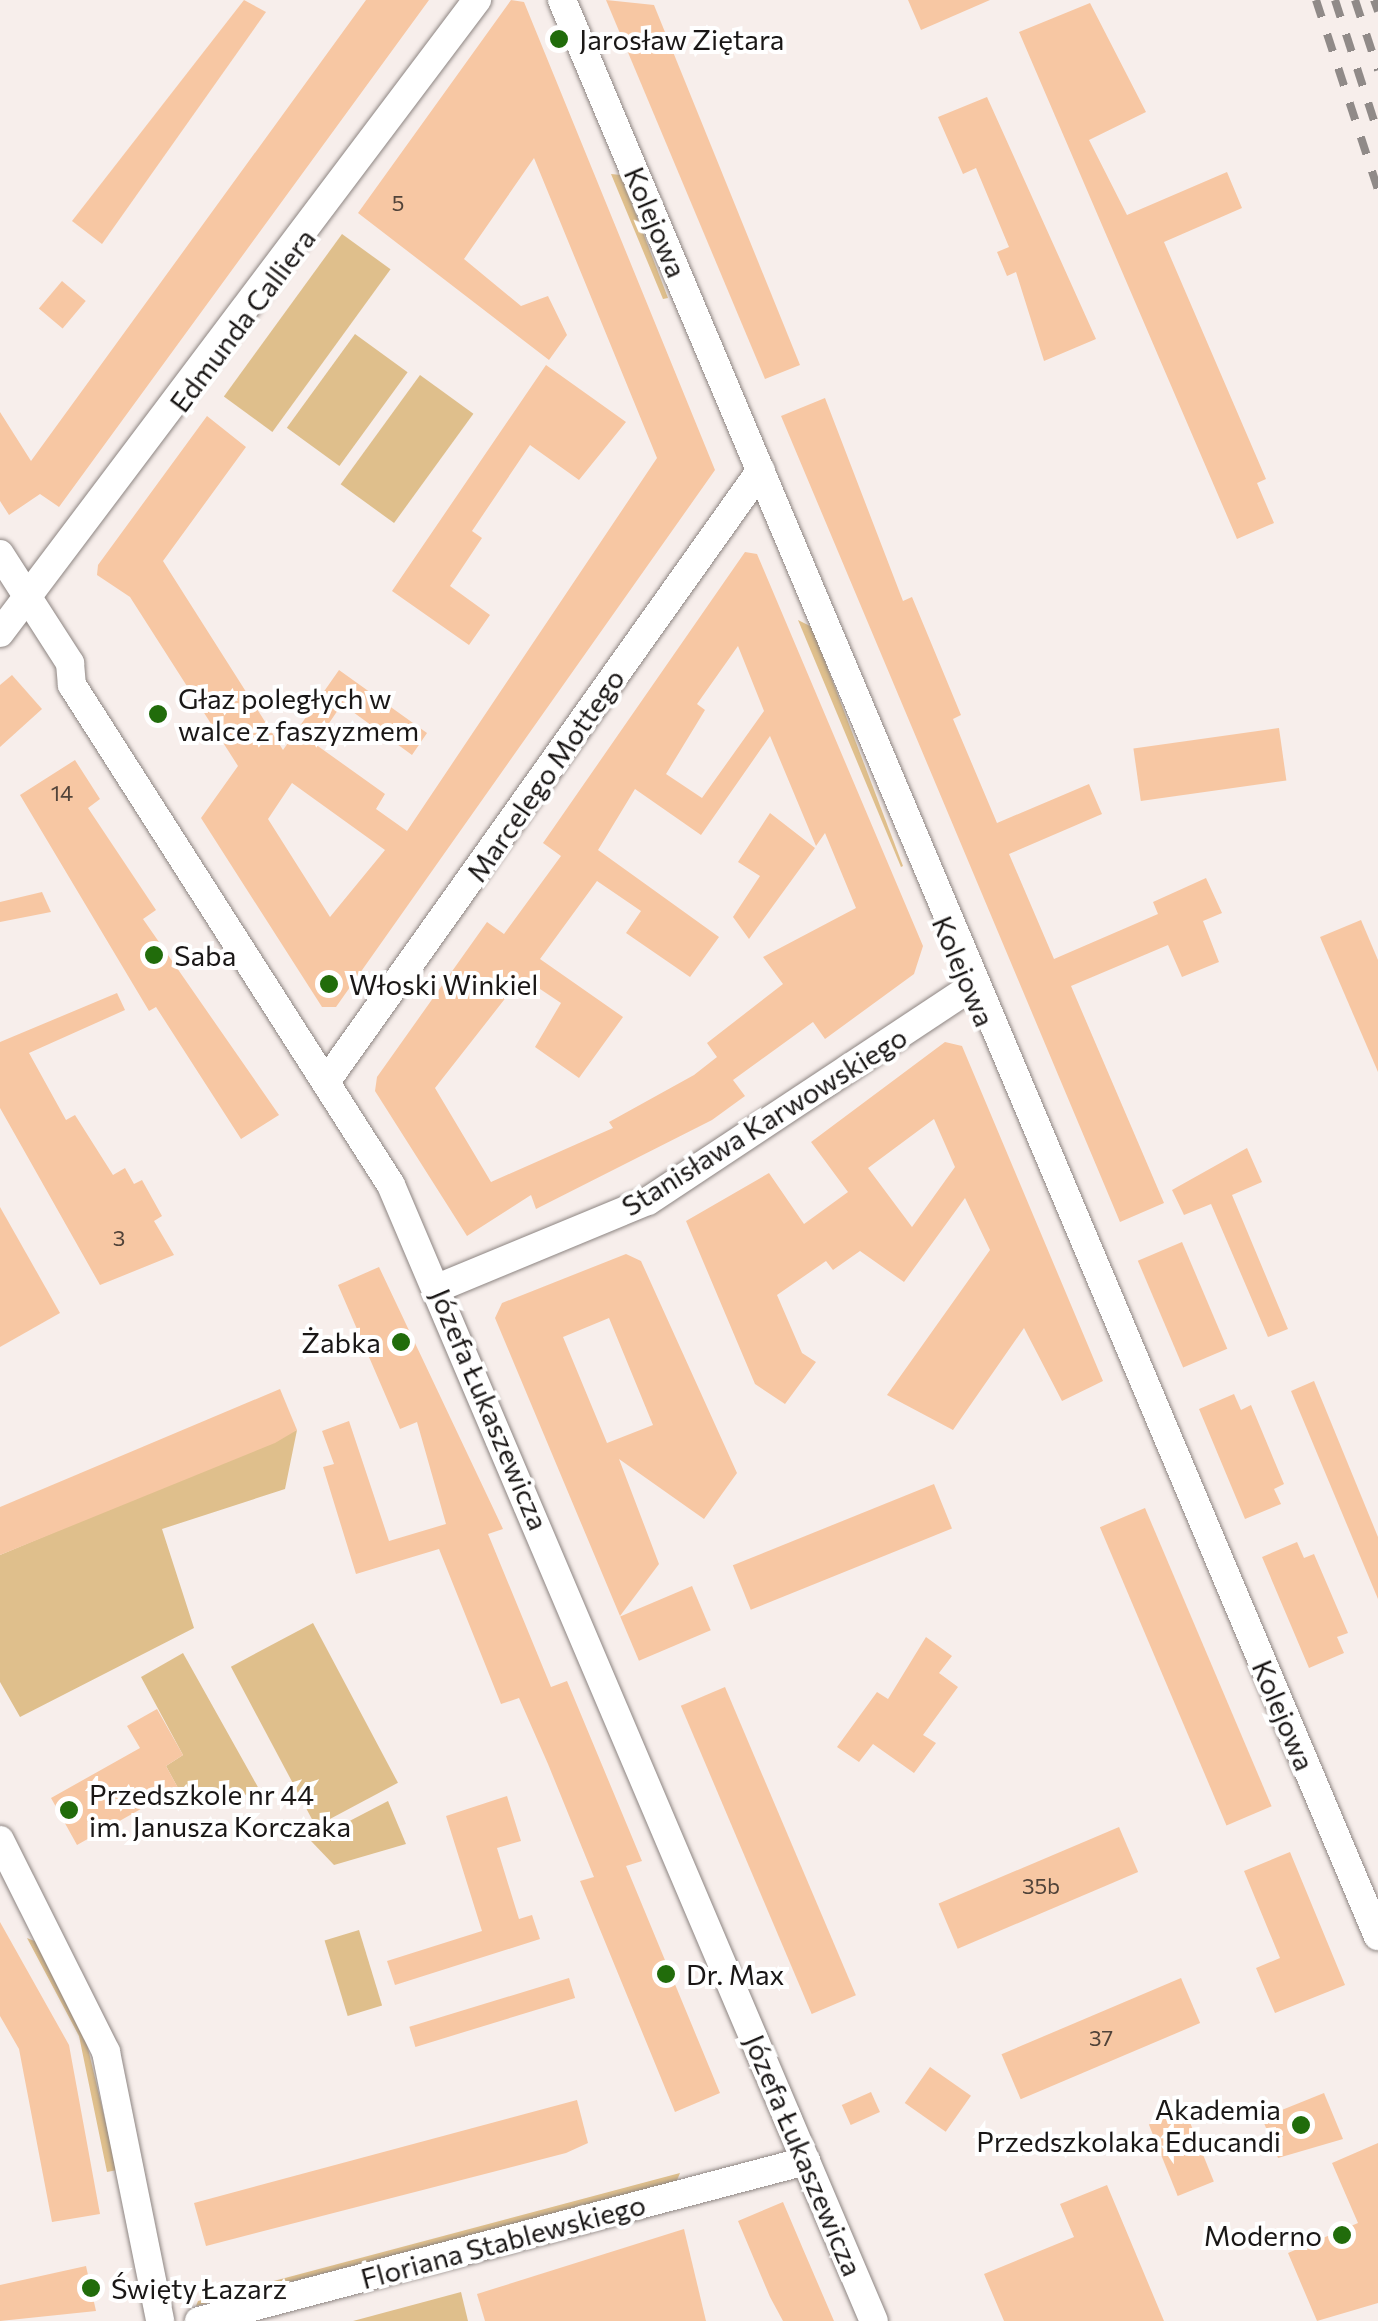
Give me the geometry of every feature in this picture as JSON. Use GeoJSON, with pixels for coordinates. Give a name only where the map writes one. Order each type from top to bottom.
{"type":"FeatureCollection","features":[{"type":"Feature","properties":{"kind":"street","name":"Edmunda Calliera"},"geometry":{"type":"LineString","coordinates":[[0,633],[30,600],[476,0]]}},
{"type":"Feature","properties":{"kind":"street","name":"Kolejowa"},"geometry":{"type":"LineString","coordinates":[[562,0],[761,470],[971,987],[1378,1936]]}},
{"type":"Feature","properties":{"kind":"street","name":"Marcelego Mottego"},"geometry":{"type":"LineString","coordinates":[[328,1079],[761,470]]}},
{"type":"Feature","properties":{"kind":"street","name":"Józefa Łukaszewicza"},"geometry":{"type":"LineString","coordinates":[[0,554],[70,663],[72,684],[328,1079],[440,1287],[874,2321]]}},
{"type":"Feature","properties":{"kind":"street","name":"Stanisława Karwowskiego"},"geometry":{"type":"LineString","coordinates":[[440,1287],[648,1201],[971,987]]}},
{"type":"Feature","properties":{"kind":"street"},"geometry":{"type":"LineString","coordinates":[[0,1840],[106,2052],[160,2321]]}},
{"type":"Feature","properties":{"kind":"street","name":"Floriana Stablewskiego"},"geometry":{"type":"LineString","coordinates":[[199,2321],[806,2161]]}},
{"type":"Feature","properties":{"kind":"shaded area"},"geometry":{"type":"Polygon","coordinates":[[[611,174],[621,175],[668,298],[663,299],[611,174]]]}},
{"type":"Feature","properties":{"kind":"shaded area"},"geometry":{"type":"Polygon","coordinates":[[[342,234],[391,269],[272,432],[224,397],[342,234]]]}},
{"type":"Feature","properties":{"kind":"shaded area"},"geometry":{"type":"Polygon","coordinates":[[[355,334],[408,372],[339,466],[287,428],[355,334]]]}},
{"type":"Feature","properties":{"kind":"shaded area"},"geometry":{"type":"Polygon","coordinates":[[[420,375],[473,414],[394,523],[341,484],[420,375]]]}},
{"type":"Feature","properties":{"kind":"shaded area"},"geometry":{"type":"Polygon","coordinates":[[[798,620],[812,627],[901,867],[798,620]]]}},
{"type":"Feature","properties":{"kind":"shaded area"},"geometry":{"type":"Polygon","coordinates":[[[297,1430],[285,1489],[162,1529],[194,1628],[20,1717],[0,1682],[0,1555],[297,1430]]]}},
{"type":"Feature","properties":{"kind":"shaded area"},"geometry":{"type":"Polygon","coordinates":[[[313,1623],[398,1783],[316,1826],[231,1667],[313,1623]]]}},
{"type":"Feature","properties":{"kind":"shaded area"},"geometry":{"type":"Polygon","coordinates":[[[183,1653],[259,1789],[219,1806],[208,1790],[189,1802],[178,1788],[166,1766],[183,1755],[141,1677],[183,1653]]]}},
{"type":"Feature","properties":{"kind":"shaded area"},"geometry":{"type":"Polygon","coordinates":[[[388,1801],[406,1844],[334,1865],[311,1841],[388,1801]]]}},
{"type":"Feature","properties":{"kind":"shaded area"},"geometry":{"type":"Polygon","coordinates":[[[359,1930],[382,2006],[348,2016],[325,1941],[359,1930]]]}},
{"type":"Feature","properties":{"kind":"shaded area"},"geometry":{"type":"Polygon","coordinates":[[[27,1938],[42,1944],[86,2040],[117,2170],[107,2172],[79,2036],[27,1938]]]}},
{"type":"Feature","properties":{"kind":"shaded area"},"geometry":{"type":"Polygon","coordinates":[[[680,2173],[676,2183],[196,2306],[198,2301],[680,2173]]]}},
{"type":"Feature","properties":{"kind":"shaded area"},"geometry":{"type":"Polygon","coordinates":[[[461,2292],[468,2321],[353,2321],[461,2292]]]}},
{"type":"Feature","properties":{"kind":"building"},"geometry":{"type":"Polygon","coordinates":[[[244,0],[266,12],[102,244],[72,221],[244,0]]]}},
{"type":"Feature","properties":{"kind":"building"},"geometry":{"type":"Polygon","coordinates":[[[366,0],[429,0],[59,507],[40,494],[9,515],[0,501],[0,412],[31,461],[366,0]]]}},
{"type":"Feature","properties":{"kind":"building"},"geometry":{"type":"Polygon","coordinates":[[[511,0],[524,2],[715,470],[336,1007],[322,1007],[201,818],[238,766],[130,597],[97,575],[98,565],[207,416],[246,447],[163,561],[283,750],[339,670],[427,733],[412,755],[342,704],[315,744],[385,794],[376,809],[407,831],[657,458],[534,158],[464,259],[521,306],[548,296],[567,335],[549,360],[358,213],[511,0]],[[292,783],[268,819],[330,917],[385,850],[292,783]]]}},
{"type":"Feature","properties":{"kind":"building"},"geometry":{"type":"Polygon","coordinates":[[[606,0],[654,5],[800,365],[765,379],[606,0]]]}},
{"type":"Feature","properties":{"kind":"building"},"geometry":{"type":"Polygon","coordinates":[[[908,0],[990,0],[921,30],[908,0]]]}},
{"type":"Feature","properties":{"kind":"building"},"geometry":{"type":"Polygon","coordinates":[[[1090,3],[1146,112],[1089,140],[1127,215],[1227,172],[1242,208],[1164,242],[1266,479],[1257,483],[1274,523],[1237,539],[1019,32],[1090,3]]]}},
{"type":"Feature","properties":{"kind":"building"},"geometry":{"type":"Polygon","coordinates":[[[987,97],[1096,339],[1044,361],[1016,272],[1007,276],[997,252],[1009,247],[976,168],[963,174],[938,117],[987,97]]]}},
{"type":"Feature","properties":{"kind":"building"},"geometry":{"type":"Polygon","coordinates":[[[62,281],[86,301],[63,329],[39,309],[62,281]]]}},
{"type":"Feature","properties":{"kind":"building"},"geometry":{"type":"Polygon","coordinates":[[[546,365],[626,422],[579,480],[530,445],[472,531],[482,538],[450,586],[490,615],[469,645],[392,591],[546,365]]]}},
{"type":"Feature","properties":{"kind":"building"},"geometry":{"type":"Polygon","coordinates":[[[825,398],[903,601],[912,597],[961,715],[953,719],[997,823],[1089,784],[1102,814],[1009,854],[1054,959],[1158,914],[1153,902],[1206,878],[1222,913],[1203,921],[1219,962],[1182,977],[1168,945],[1071,986],[1164,1203],[1120,1222],[781,416],[825,398]]]}},
{"type":"Feature","properties":{"kind":"building"},"geometry":{"type":"Polygon","coordinates":[[[745,552],[757,554],[923,946],[914,974],[825,1039],[813,1022],[733,1080],[745,1096],[712,1120],[536,1209],[531,1195],[467,1236],[375,1091],[377,1077],[487,922],[504,934],[561,856],[543,843],[745,552]],[[738,646],[697,704],[705,710],[666,774],[702,798],[764,711],[738,646]],[[770,736],[701,835],[635,789],[598,850],[719,937],[690,977],[626,933],[641,911],[597,881],[540,959],[623,1017],[579,1078],[535,1047],[561,1003],[522,977],[435,1088],[491,1182],[613,1128],[609,1122],[694,1075],[717,1057],[707,1043],[783,984],[763,957],[856,908],[825,833],[816,846],[770,736]]]}},
{"type":"Feature","properties":{"kind":"building"},"geometry":{"type":"Polygon","coordinates":[[[12,675],[42,709],[0,747],[0,685],[12,675]]]}},
{"type":"Feature","properties":{"kind":"building"},"geometry":{"type":"Polygon","coordinates":[[[1279,728],[1286,780],[1141,801],[1133,748],[1279,728]]]}},
{"type":"Feature","properties":{"kind":"building"},"geometry":{"type":"Polygon","coordinates":[[[75,760],[100,799],[88,808],[156,910],[143,919],[279,1115],[241,1139],[156,1007],[149,1011],[20,795],[75,760]]]}},
{"type":"Feature","properties":{"kind":"building"},"geometry":{"type":"Polygon","coordinates":[[[770,813],[815,848],[749,939],[733,917],[760,876],[738,862],[770,813]]]}},
{"type":"Feature","properties":{"kind":"building"},"geometry":{"type":"Polygon","coordinates":[[[42,892],[51,912],[0,922],[0,902],[42,892]]]}},
{"type":"Feature","properties":{"kind":"building"},"geometry":{"type":"Polygon","coordinates":[[[1361,920],[1378,960],[1378,1072],[1320,937],[1361,920]]]}},
{"type":"Feature","properties":{"kind":"building"},"geometry":{"type":"Polygon","coordinates":[[[117,993],[125,1010],[29,1053],[66,1120],[75,1115],[113,1175],[125,1168],[134,1184],[142,1180],[162,1216],[154,1221],[174,1255],[100,1285],[0,1108],[0,1042],[117,993]]]}},
{"type":"Feature","properties":{"kind":"building"},"geometry":{"type":"Polygon","coordinates":[[[945,1042],[962,1046],[1103,1381],[1062,1401],[1024,1328],[953,1430],[887,1395],[990,1250],[965,1198],[904,1282],[860,1251],[833,1270],[826,1261],[777,1295],[802,1353],[816,1362],[785,1404],[755,1384],[686,1221],[769,1173],[804,1224],[848,1192],[811,1142],[945,1042]],[[934,1119],[868,1168],[912,1227],[955,1167],[934,1119]]]}},
{"type":"Feature","properties":{"kind":"building"},"geometry":{"type":"Polygon","coordinates":[[[1247,1148],[1262,1182],[1232,1195],[1288,1329],[1268,1337],[1211,1204],[1184,1215],[1172,1190],[1247,1148]]]}},
{"type":"Feature","properties":{"kind":"building"},"geometry":{"type":"Polygon","coordinates":[[[0,1207],[60,1313],[0,1347],[0,1207]]]}},
{"type":"Feature","properties":{"kind":"building"},"geometry":{"type":"Polygon","coordinates":[[[1182,1242],[1227,1349],[1183,1368],[1138,1261],[1182,1242]]]}},
{"type":"Feature","properties":{"kind":"building"},"geometry":{"type":"Polygon","coordinates":[[[626,1254],[641,1261],[737,1473],[704,1519],[619,1459],[659,1564],[620,1616],[495,1318],[502,1303],[626,1254]],[[609,1318],[563,1337],[607,1443],[653,1425],[609,1318]]]}},
{"type":"Feature","properties":{"kind":"building"},"geometry":{"type":"Polygon","coordinates":[[[379,1267],[503,1529],[488,1534],[551,1687],[567,1681],[642,1861],[626,1866],[720,2093],[675,2112],[580,1881],[594,1877],[548,1764],[519,1698],[501,1704],[439,1549],[356,1574],[323,1467],[334,1464],[322,1431],[349,1421],[389,1541],[446,1524],[417,1422],[400,1429],[338,1285],[379,1267]]]}},
{"type":"Feature","properties":{"kind":"building"},"geometry":{"type":"Polygon","coordinates":[[[1314,1381],[1378,1537],[1378,1599],[1291,1391],[1314,1381]]]}},
{"type":"Feature","properties":{"kind":"building"},"geometry":{"type":"Polygon","coordinates":[[[280,1389],[297,1430],[275,1443],[0,1555],[0,1507],[280,1389]]]}},
{"type":"Feature","properties":{"kind":"building"},"geometry":{"type":"Polygon","coordinates":[[[1234,1394],[1241,1410],[1251,1405],[1284,1484],[1274,1489],[1281,1504],[1245,1519],[1199,1409],[1234,1394]]]}},
{"type":"Feature","properties":{"kind":"building"},"geometry":{"type":"Polygon","coordinates":[[[934,1484],[952,1529],[751,1610],[733,1565],[934,1484]]]}},
{"type":"Feature","properties":{"kind":"building"},"geometry":{"type":"Polygon","coordinates":[[[1145,1508],[1272,1806],[1226,1825],[1100,1527],[1145,1508]]]}},
{"type":"Feature","properties":{"kind":"building"},"geometry":{"type":"Polygon","coordinates":[[[1297,1542],[1304,1558],[1314,1554],[1348,1633],[1337,1637],[1344,1653],[1309,1668],[1262,1557],[1297,1542]]]}},
{"type":"Feature","properties":{"kind":"building"},"geometry":{"type":"Polygon","coordinates":[[[692,1586],[711,1630],[639,1661],[620,1616],[692,1586]]]}},
{"type":"Feature","properties":{"kind":"building"},"geometry":{"type":"Polygon","coordinates":[[[926,1637],[952,1656],[939,1673],[958,1687],[923,1735],[936,1743],[914,1773],[873,1744],[859,1762],[837,1747],[877,1692],[888,1699],[926,1637]]]}},
{"type":"Feature","properties":{"kind":"building"},"geometry":{"type":"Polygon","coordinates":[[[725,1687],[856,1995],[812,2014],[681,1706],[725,1687]]]}},
{"type":"Feature","properties":{"kind":"building"},"geometry":{"type":"Polygon","coordinates":[[[157,1709],[183,1755],[166,1766],[178,1788],[77,1845],[51,1798],[140,1748],[127,1726],[157,1709]]]}},
{"type":"Feature","properties":{"kind":"building"},"geometry":{"type":"Polygon","coordinates":[[[507,1796],[521,1841],[497,1848],[519,1919],[532,1915],[540,1939],[395,1985],[387,1961],[482,1931],[446,1816],[507,1796]]]}},
{"type":"Feature","properties":{"kind":"building"},"geometry":{"type":"Polygon","coordinates":[[[1119,1827],[1138,1872],[958,1949],[939,1904],[1119,1827]]]}},
{"type":"Feature","properties":{"kind":"building"},"geometry":{"type":"Polygon","coordinates":[[[1290,1852],[1345,1985],[1275,2013],[1256,1968],[1280,1958],[1244,1871],[1290,1852]]]}},
{"type":"Feature","properties":{"kind":"building"},"geometry":{"type":"Polygon","coordinates":[[[0,1922],[69,2045],[100,2214],[52,2222],[19,2049],[0,2016],[0,1922]]]}},
{"type":"Feature","properties":{"kind":"building"},"geometry":{"type":"Polygon","coordinates":[[[569,1978],[575,1998],[415,2047],[409,2027],[569,1978]]]}},
{"type":"Feature","properties":{"kind":"building"},"geometry":{"type":"Polygon","coordinates":[[[1181,1978],[1200,2023],[1021,2099],[1002,2054],[1181,1978]]]}},
{"type":"Feature","properties":{"kind":"building"},"geometry":{"type":"Polygon","coordinates":[[[930,2067],[971,2096],[946,2132],[905,2103],[930,2067]]]}},
{"type":"Feature","properties":{"kind":"building"},"geometry":{"type":"Polygon","coordinates":[[[871,2092],[880,2112],[851,2125],[842,2105],[871,2092]]]}},
{"type":"Feature","properties":{"kind":"building","name":"Akademia Przedszkolaka Educandi"},"geometry":{"type":"Polygon","coordinates":[[[1324,2093],[1343,2139],[1278,2158],[1262,2118],[1324,2093]]]}},
{"type":"Feature","properties":{"kind":"building"},"geometry":{"type":"Polygon","coordinates":[[[577,2100],[588,2143],[566,2153],[206,2246],[194,2203],[577,2100]]]}},
{"type":"Feature","properties":{"kind":"building"},"geometry":{"type":"Polygon","coordinates":[[[1185,2110],[1214,2181],[1178,2196],[1149,2125],[1185,2110]]]}},
{"type":"Feature","properties":{"kind":"building","name":"Moderno"},"geometry":{"type":"Polygon","coordinates":[[[1378,2143],[1378,2303],[1317,2321],[1288,2253],[1358,2223],[1332,2163],[1378,2143]]]}},
{"type":"Feature","properties":{"kind":"building"},"geometry":{"type":"Polygon","coordinates":[[[1107,2185],[1164,2321],[1004,2321],[984,2274],[1074,2237],[1060,2204],[1107,2185]]]}},
{"type":"Feature","properties":{"kind":"building"},"geometry":{"type":"Polygon","coordinates":[[[783,2202],[834,2321],[783,2321],[770,2297],[738,2221],[783,2202]]]}},
{"type":"Feature","properties":{"kind":"building"},"geometry":{"type":"Polygon","coordinates":[[[684,2229],[706,2321],[485,2321],[477,2294],[684,2229]]]}},
{"type":"Feature","properties":{"kind":"building"},"geometry":{"type":"Polygon","coordinates":[[[86,2266],[96,2311],[0,2321],[0,2285],[86,2266]]]}},
{"type":"Feature","properties":{"kind":"railway"},"geometry":{"type":"LineString","coordinates":[[1316,0],[1378,190]]}},
{"type":"Feature","properties":{"kind":"railway"},"geometry":{"type":"LineString","coordinates":[[1335,0],[1378,133]]}},
{"type":"Feature","properties":{"kind":"railway"},"geometry":{"type":"LineString","coordinates":[[1355,0],[1378,70]]}},
{"type":"Feature","properties":{"kind":"railway"},"geometry":{"type":"LineString","coordinates":[[1374,0],[1378,11]]}},
{"type":"Feature","properties":{"kind":"place","name":"Jarosław Ziętara"},"geometry":{"type":"Point","coordinates":[559,39]}},
{"type":"Feature","properties":{"kind":"place","name":"Głaz poległych w walce z faszyzmem"},"geometry":{"type":"Point","coordinates":[158,714]}},
{"type":"Feature","properties":{"kind":"place","name":"Saba"},"geometry":{"type":"Point","coordinates":[154,955]}},
{"type":"Feature","properties":{"kind":"place","name":"Włoski Winkiel"},"geometry":{"type":"Point","coordinates":[329,984]}},
{"type":"Feature","properties":{"kind":"place","name":"Żabka"},"geometry":{"type":"Point","coordinates":[401,1342]}},
{"type":"Feature","properties":{"kind":"place","name":"Przedszkole nr 44 im. Janusza Korczaka"},"geometry":{"type":"Point","coordinates":[69,1810]}},
{"type":"Feature","properties":{"kind":"place","name":"Dr. Max"},"geometry":{"type":"Point","coordinates":[666,1974]}},
{"type":"Feature","properties":{"kind":"place","name":"Akademia Przedszkolaka Educandi"},"geometry":{"type":"Point","coordinates":[1301,2125]}},
{"type":"Feature","properties":{"kind":"place","name":"Moderno"},"geometry":{"type":"Point","coordinates":[1342,2235]}},
{"type":"Feature","properties":{"kind":"place","name":"Święty Łazarz"},"geometry":{"type":"Point","coordinates":[91,2288]}}]}
